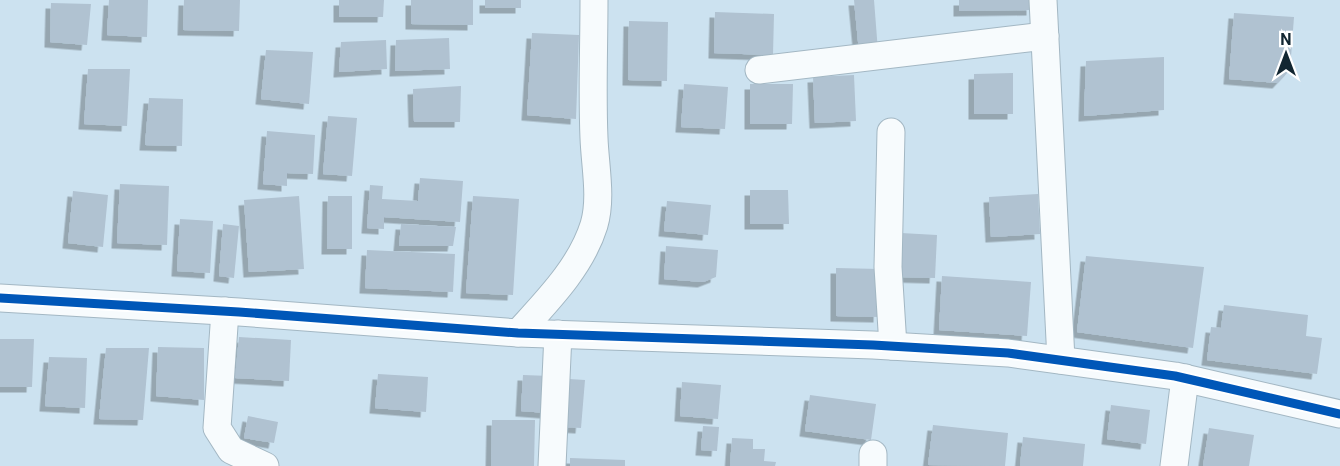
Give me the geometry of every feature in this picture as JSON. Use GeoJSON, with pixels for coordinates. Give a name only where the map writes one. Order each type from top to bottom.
{"type":"FeatureCollection","features":[{"type":"Feature","properties":{"kind":"street"},"geometry":{"type":"LineString","coordinates":[[518,333],[551,297],[580,257],[594,224],[597,190],[594,136],[594,0]]}},
{"type":"Feature","properties":{"kind":"street"},"geometry":{"type":"LineString","coordinates":[[1043,0],[1061,360]]}},
{"type":"Feature","properties":{"kind":"street"},"geometry":{"type":"LineString","coordinates":[[759,70],[1045,36]]}},
{"type":"Feature","properties":{"kind":"street"},"geometry":{"type":"LineString","coordinates":[[891,132],[888,267],[893,346]]}},
{"type":"Feature","properties":{"kind":"street"},"geometry":{"type":"LineString","coordinates":[[0,298],[225,311],[518,333],[893,346],[1008,353],[1185,378],[1340,414]]}},
{"type":"Feature","properties":{"kind":"street"},"geometry":{"type":"LineString","coordinates":[[225,311],[217,428],[231,450],[265,466]]}},
{"type":"Feature","properties":{"kind":"street"},"geometry":{"type":"LineString","coordinates":[[552,466],[558,334]]}},
{"type":"Feature","properties":{"kind":"street"},"geometry":{"type":"LineString","coordinates":[[1174,466],[1185,378]]}},
{"type":"Feature","properties":{"kind":"building"},"geometry":{"type":"Polygon","coordinates":[[[109,0],[148,0],[147,37],[107,35],[109,0]]]}},
{"type":"Feature","properties":{"kind":"building"},"geometry":{"type":"Polygon","coordinates":[[[184,0],[240,0],[239,31],[183,30],[184,0]]]}},
{"type":"Feature","properties":{"kind":"building"},"geometry":{"type":"Polygon","coordinates":[[[339,0],[384,0],[383,17],[339,17],[339,0]]]}},
{"type":"Feature","properties":{"kind":"building"},"geometry":{"type":"Polygon","coordinates":[[[411,0],[473,0],[473,25],[411,24],[411,0]]]}},
{"type":"Feature","properties":{"kind":"building"},"geometry":{"type":"Polygon","coordinates":[[[485,0],[521,0],[521,8],[485,8],[485,0]]]}},
{"type":"Feature","properties":{"kind":"building"},"geometry":{"type":"Polygon","coordinates":[[[854,0],[874,0],[878,51],[859,52],[854,0]]]}},
{"type":"Feature","properties":{"kind":"building"},"geometry":{"type":"Polygon","coordinates":[[[959,0],[1032,0],[1032,10],[959,11],[959,0]]]}},
{"type":"Feature","properties":{"kind":"building"},"geometry":{"type":"Polygon","coordinates":[[[51,3],[91,4],[87,45],[50,42],[51,3]]]}},
{"type":"Feature","properties":{"kind":"building"},"geometry":{"type":"Polygon","coordinates":[[[715,12],[774,14],[773,55],[714,53],[715,12]]]}},
{"type":"Feature","properties":{"kind":"building"},"geometry":{"type":"Polygon","coordinates":[[[1234,13],[1294,17],[1290,70],[1278,83],[1229,79],[1234,13]]]}},
{"type":"Feature","properties":{"kind":"building"},"geometry":{"type":"Polygon","coordinates":[[[629,21],[668,22],[667,81],[628,80],[629,21]]]}},
{"type":"Feature","properties":{"kind":"building"},"geometry":{"type":"Polygon","coordinates":[[[532,33],[579,35],[576,119],[527,115],[532,33]]]}},
{"type":"Feature","properties":{"kind":"building"},"geometry":{"type":"Polygon","coordinates":[[[449,38],[450,69],[395,71],[396,40],[449,38]]]}},
{"type":"Feature","properties":{"kind":"building"},"geometry":{"type":"Polygon","coordinates":[[[386,40],[387,69],[339,72],[341,42],[386,40]]]}},
{"type":"Feature","properties":{"kind":"building"},"geometry":{"type":"Polygon","coordinates":[[[266,50],[313,52],[309,104],[261,99],[266,50]]]}},
{"type":"Feature","properties":{"kind":"building"},"geometry":{"type":"Polygon","coordinates":[[[1164,57],[1164,110],[1084,116],[1086,61],[1164,57]]]}},
{"type":"Feature","properties":{"kind":"building"},"geometry":{"type":"Polygon","coordinates":[[[88,69],[130,69],[127,126],[84,124],[88,69]]]}},
{"type":"Feature","properties":{"kind":"building"},"geometry":{"type":"Polygon","coordinates":[[[1013,73],[1013,114],[974,114],[974,74],[1013,73]]]}},
{"type":"Feature","properties":{"kind":"building"},"geometry":{"type":"Polygon","coordinates":[[[854,75],[856,121],[815,123],[813,77],[854,75]]]}},
{"type":"Feature","properties":{"kind":"building"},"geometry":{"type":"Polygon","coordinates":[[[684,84],[728,87],[725,129],[681,127],[684,84]]]}},
{"type":"Feature","properties":{"kind":"building"},"geometry":{"type":"Polygon","coordinates":[[[750,84],[793,84],[792,124],[750,124],[750,84]]]}},
{"type":"Feature","properties":{"kind":"building"},"geometry":{"type":"Polygon","coordinates":[[[461,86],[460,122],[414,122],[413,89],[461,86]]]}},
{"type":"Feature","properties":{"kind":"building"},"geometry":{"type":"Polygon","coordinates":[[[149,98],[183,99],[182,146],[145,145],[149,98]]]}},
{"type":"Feature","properties":{"kind":"building"},"geometry":{"type":"Polygon","coordinates":[[[328,116],[357,118],[352,176],[323,174],[328,116]]]}},
{"type":"Feature","properties":{"kind":"building"},"geometry":{"type":"Polygon","coordinates":[[[267,131],[315,135],[313,174],[287,173],[287,186],[263,184],[267,131]]]}},
{"type":"Feature","properties":{"kind":"building"},"geometry":{"type":"Polygon","coordinates":[[[420,178],[463,181],[460,222],[384,217],[384,229],[367,228],[370,185],[383,186],[382,199],[418,201],[420,178]]]}},
{"type":"Feature","properties":{"kind":"building"},"geometry":{"type":"Polygon","coordinates":[[[120,184],[169,186],[167,245],[117,243],[120,184]]]}},
{"type":"Feature","properties":{"kind":"building"},"geometry":{"type":"Polygon","coordinates":[[[750,190],[788,190],[789,224],[750,224],[750,190]]]}},
{"type":"Feature","properties":{"kind":"building"},"geometry":{"type":"Polygon","coordinates":[[[73,191],[108,195],[103,247],[68,243],[73,191]]]}},
{"type":"Feature","properties":{"kind":"building"},"geometry":{"type":"Polygon","coordinates":[[[1038,194],[1040,234],[991,237],[989,197],[1038,194]]]}},
{"type":"Feature","properties":{"kind":"building"},"geometry":{"type":"Polygon","coordinates":[[[299,196],[304,269],[249,272],[244,200],[299,196]]]}},
{"type":"Feature","properties":{"kind":"building"},"geometry":{"type":"Polygon","coordinates":[[[328,196],[352,196],[352,249],[327,249],[328,196]]]}},
{"type":"Feature","properties":{"kind":"building"},"geometry":{"type":"Polygon","coordinates":[[[473,196],[519,199],[513,295],[466,293],[473,196]]]}},
{"type":"Feature","properties":{"kind":"building"},"geometry":{"type":"Polygon","coordinates":[[[667,201],[711,205],[708,235],[664,231],[667,201]]]}},
{"type":"Feature","properties":{"kind":"building"},"geometry":{"type":"Polygon","coordinates":[[[180,219],[213,221],[210,273],[177,271],[180,219]]]}},
{"type":"Feature","properties":{"kind":"building"},"geometry":{"type":"Polygon","coordinates":[[[223,224],[239,226],[234,278],[219,276],[223,224]]]}},
{"type":"Feature","properties":{"kind":"building"},"geometry":{"type":"Polygon","coordinates":[[[401,224],[456,227],[453,246],[399,246],[401,224]]]}},
{"type":"Feature","properties":{"kind":"building"},"geometry":{"type":"Polygon","coordinates":[[[901,233],[937,235],[935,278],[899,277],[901,233]]]}},
{"type":"Feature","properties":{"kind":"building"},"geometry":{"type":"Polygon","coordinates":[[[666,246],[718,250],[716,277],[703,282],[664,279],[666,246]]]}},
{"type":"Feature","properties":{"kind":"building"},"geometry":{"type":"Polygon","coordinates":[[[367,250],[455,254],[453,292],[365,288],[367,250]]]}},
{"type":"Feature","properties":{"kind":"building"},"geometry":{"type":"Polygon","coordinates":[[[1086,256],[1204,267],[1193,348],[1077,332],[1086,256]]]}},
{"type":"Feature","properties":{"kind":"building"},"geometry":{"type":"Polygon","coordinates":[[[836,268],[880,269],[879,317],[836,316],[836,268]]]}},
{"type":"Feature","properties":{"kind":"building"},"geometry":{"type":"Polygon","coordinates":[[[942,276],[1031,282],[1027,336],[939,330],[942,276]]]}},
{"type":"Feature","properties":{"kind":"building"},"geometry":{"type":"Polygon","coordinates":[[[1224,305],[1308,315],[1306,336],[1322,338],[1317,374],[1207,360],[1211,327],[1221,328],[1224,305]]]}},
{"type":"Feature","properties":{"kind":"building"},"geometry":{"type":"Polygon","coordinates":[[[239,337],[291,340],[289,381],[235,378],[239,337]]]}},
{"type":"Feature","properties":{"kind":"building"},"geometry":{"type":"Polygon","coordinates":[[[0,339],[34,339],[32,387],[0,387],[0,339]]]}},
{"type":"Feature","properties":{"kind":"building"},"geometry":{"type":"Polygon","coordinates":[[[158,347],[204,348],[204,400],[156,396],[158,347]]]}},
{"type":"Feature","properties":{"kind":"building"},"geometry":{"type":"Polygon","coordinates":[[[106,348],[149,348],[143,420],[99,419],[106,348]]]}},
{"type":"Feature","properties":{"kind":"building"},"geometry":{"type":"Polygon","coordinates":[[[49,357],[87,358],[85,408],[45,406],[49,357]]]}},
{"type":"Feature","properties":{"kind":"building"},"geometry":{"type":"Polygon","coordinates":[[[378,374],[428,377],[426,412],[375,408],[378,374]]]}},
{"type":"Feature","properties":{"kind":"building"},"geometry":{"type":"Polygon","coordinates":[[[523,375],[550,376],[547,413],[521,411],[523,375]]]}},
{"type":"Feature","properties":{"kind":"building"},"geometry":{"type":"Polygon","coordinates":[[[569,379],[585,380],[581,428],[565,427],[569,379]]]}},
{"type":"Feature","properties":{"kind":"building"},"geometry":{"type":"Polygon","coordinates":[[[682,382],[721,385],[718,419],[680,416],[682,382]]]}},
{"type":"Feature","properties":{"kind":"building"},"geometry":{"type":"Polygon","coordinates":[[[810,395],[876,404],[871,440],[805,431],[810,395]]]}},
{"type":"Feature","properties":{"kind":"building"},"geometry":{"type":"Polygon","coordinates":[[[1111,405],[1150,410],[1146,444],[1107,439],[1111,405]]]}},
{"type":"Feature","properties":{"kind":"building"},"geometry":{"type":"Polygon","coordinates":[[[248,416],[278,422],[274,443],[244,438],[248,416]]]}},
{"type":"Feature","properties":{"kind":"building"},"geometry":{"type":"Polygon","coordinates":[[[492,420],[535,420],[534,466],[491,466],[492,420]]]}},
{"type":"Feature","properties":{"kind":"building"},"geometry":{"type":"Polygon","coordinates":[[[933,425],[1008,433],[1005,466],[928,465],[933,425]]]}},
{"type":"Feature","properties":{"kind":"building"},"geometry":{"type":"Polygon","coordinates":[[[703,426],[719,427],[717,451],[701,450],[703,426]]]}},
{"type":"Feature","properties":{"kind":"building"},"geometry":{"type":"Polygon","coordinates":[[[1209,428],[1254,435],[1249,466],[1203,466],[1209,428]]]}},
{"type":"Feature","properties":{"kind":"building"},"geometry":{"type":"Polygon","coordinates":[[[1023,437],[1085,444],[1083,466],[1020,466],[1023,437]]]}},
{"type":"Feature","properties":{"kind":"building"},"geometry":{"type":"Polygon","coordinates":[[[732,438],[753,439],[753,449],[765,449],[764,461],[776,462],[775,466],[730,466],[732,438]]]}},
{"type":"Feature","properties":{"kind":"building"},"geometry":{"type":"Polygon","coordinates":[[[570,458],[625,460],[625,466],[570,466],[570,458]]]}},
{"type":"Feature","properties":{"kind":"cycle path"},"geometry":{"type":"LineString","coordinates":[[0,298],[239,312],[518,333],[873,345],[1008,353],[1175,376],[1340,414]]}}]}
